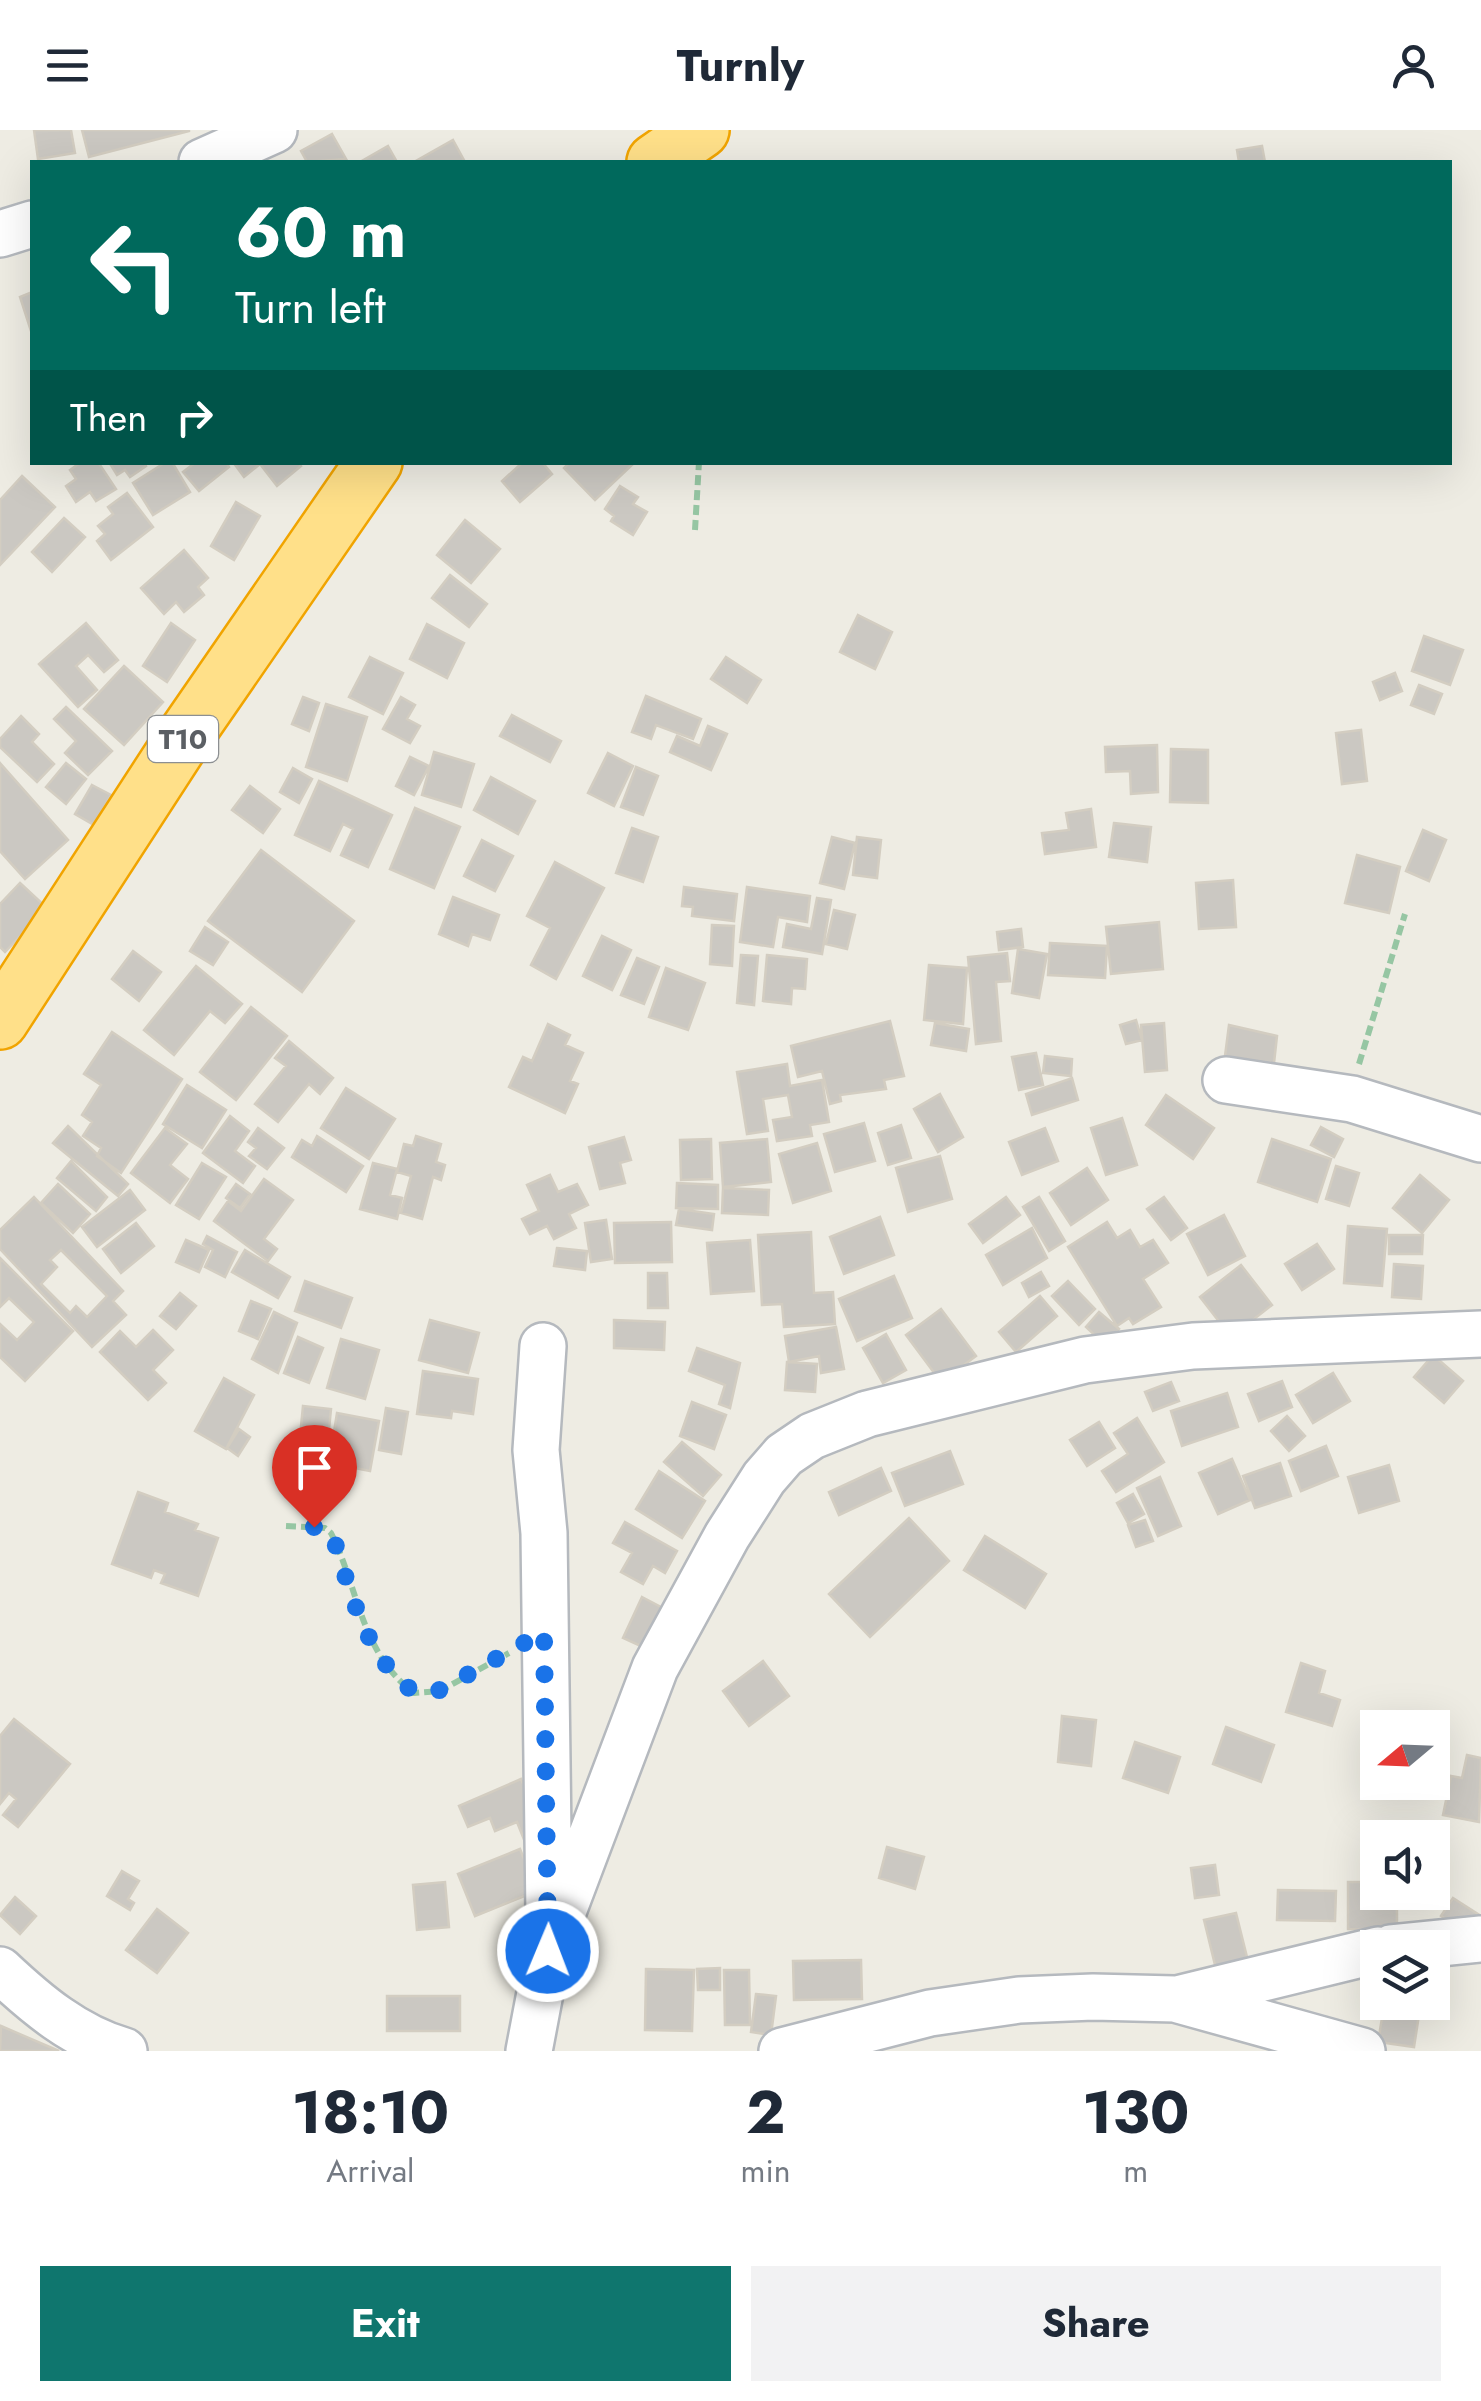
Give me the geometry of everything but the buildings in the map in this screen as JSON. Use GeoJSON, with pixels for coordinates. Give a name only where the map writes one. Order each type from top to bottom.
{"type":"FeatureCollection","features":[{"type":"Feature","properties":{"kind":"highway"},"geometry":{"type":"LineString","coordinates":[[658,160],[701,130]]}},
{"type":"Feature","properties":{"kind":"highway","name":"T10"},"geometry":{"type":"LineString","coordinates":[[3,1011],[195,721],[372,465]]}},
{"type":"Feature","properties":{"kind":"street"},"geometry":{"type":"LineString","coordinates":[[206,160],[274,130]]}},
{"type":"Feature","properties":{"kind":"street"},"geometry":{"type":"LineString","coordinates":[[0,234],[30,225]]}},
{"type":"Feature","properties":{"kind":"street"},"geometry":{"type":"LineString","coordinates":[[1226,1080],[1352,1099],[1481,1139]]}},
{"type":"Feature","properties":{"kind":"street"},"geometry":{"type":"LineString","coordinates":[[529,2051],[548,1951],[655,1668],[764,1478],[798,1446],[868,1414],[1084,1360],[1192,1346],[1481,1334]]}},
{"type":"Feature","properties":{"kind":"street"},"geometry":{"type":"LineString","coordinates":[[542,1346],[536,1450],[544,1533],[548,1951]]}},
{"type":"Feature","properties":{"kind":"street"},"geometry":{"type":"LineString","coordinates":[[1450,1942],[1481,1939]]}},
{"type":"Feature","properties":{"kind":"street"},"geometry":{"type":"LineString","coordinates":[[782,2051],[930,2013],[1019,2000],[1175,1999],[1360,1954]]}},
{"type":"Feature","properties":{"kind":"street"},"geometry":{"type":"LineString","coordinates":[[0,1970],[36,2004],[74,2030],[124,2051]]}},
{"type":"Feature","properties":{"kind":"street"},"geometry":{"type":"LineString","coordinates":[[1175,1999],[1362,2051]]}},
{"type":"Feature","properties":{"kind":"path"},"geometry":{"type":"LineString","coordinates":[[694,530],[699,465]]}},
{"type":"Feature","properties":{"kind":"path"},"geometry":{"type":"LineString","coordinates":[[1352,1099],[1368,1026],[1405,914]]}},
{"type":"Feature","properties":{"kind":"path"},"geometry":{"type":"LineString","coordinates":[[286,1526],[326,1528],[331,1533],[365,1630],[388,1668],[414,1692],[440,1690],[544,1632]]}},
{"type":"Feature","properties":{"kind":"route"},"geometry":{"type":"LineString","coordinates":[[314,1527],[326,1528],[331,1533],[365,1630],[398,1681],[414,1692],[440,1690],[544,1632],[548,1951]]}}]}
